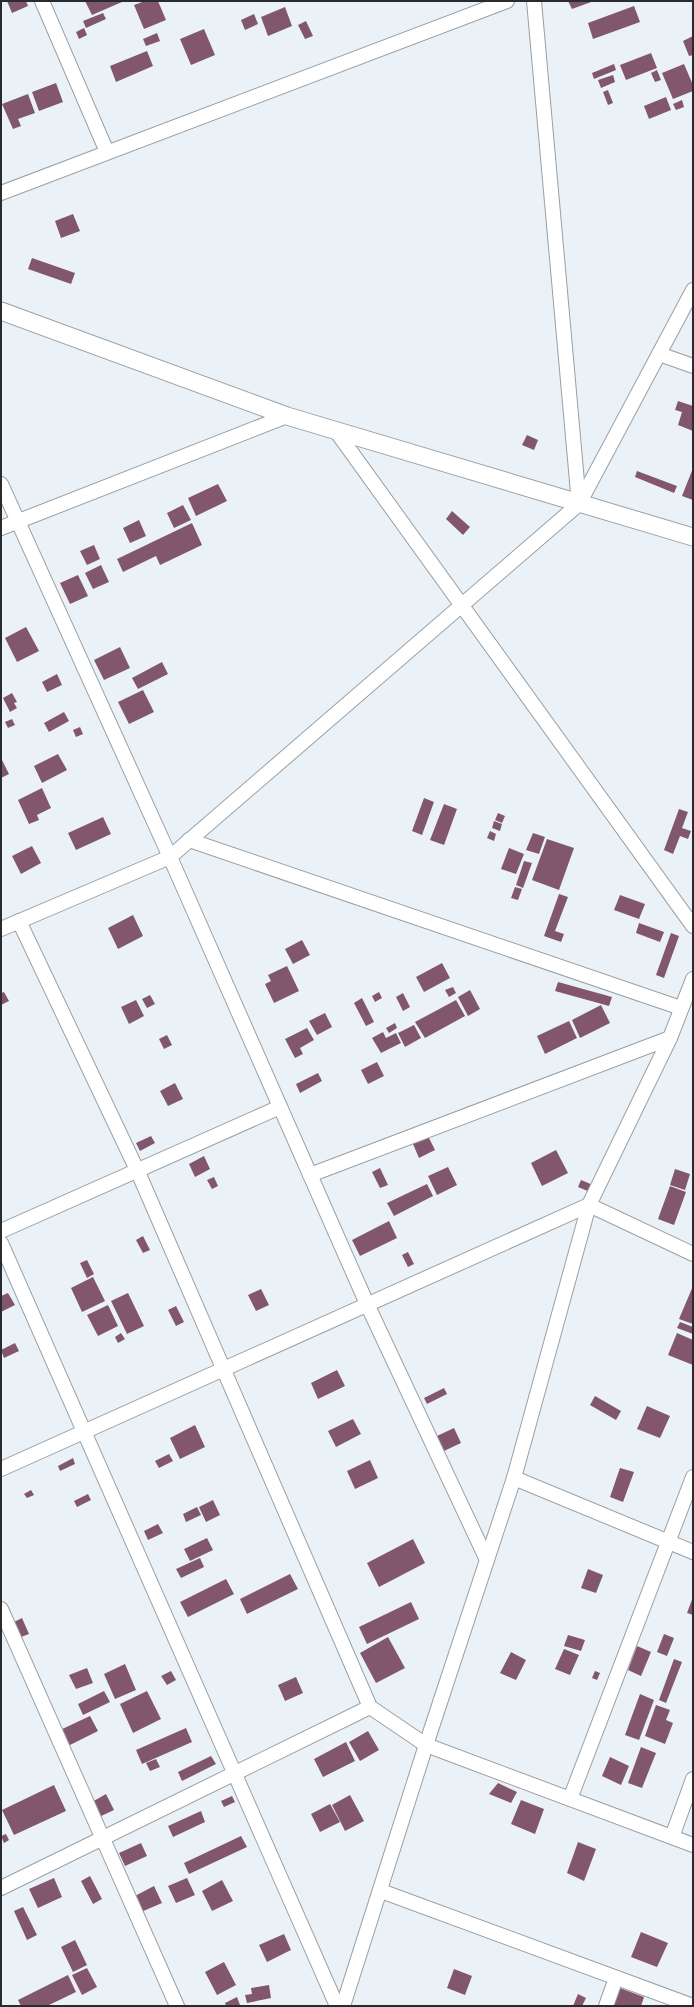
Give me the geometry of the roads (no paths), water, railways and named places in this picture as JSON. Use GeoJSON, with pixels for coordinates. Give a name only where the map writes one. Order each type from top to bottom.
{"type":"FeatureCollection","features":[{"type":"Feature","properties":{"kind":"street"},"geometry":{"type":"LineString","coordinates":[[42,1],[107,152]]}},
{"type":"Feature","properties":{"kind":"street"},"geometry":{"type":"LineString","coordinates":[[1,193],[507,1]]}},
{"type":"Feature","properties":{"kind":"street"},"geometry":{"type":"LineString","coordinates":[[534,1],[579,504]]}},
{"type":"Feature","properties":{"kind":"street"},"geometry":{"type":"LineString","coordinates":[[1,929],[170,857],[461,604],[579,504],[693,290]]}},
{"type":"Feature","properties":{"kind":"street"},"geometry":{"type":"LineString","coordinates":[[1,312],[287,416],[579,504],[693,536]]}},
{"type":"Feature","properties":{"kind":"street"},"geometry":{"type":"LineString","coordinates":[[659,354],[693,366]]}},
{"type":"Feature","properties":{"kind":"street"},"geometry":{"type":"LineString","coordinates":[[1,528],[287,416]]}},
{"type":"Feature","properties":{"kind":"street"},"geometry":{"type":"LineString","coordinates":[[336,431],[693,926]]}},
{"type":"Feature","properties":{"kind":"street"},"geometry":{"type":"LineString","coordinates":[[1,484],[170,857],[367,1304],[487,1560]]}},
{"type":"Feature","properties":{"kind":"street"},"geometry":{"type":"LineString","coordinates":[[189,840],[681,1008]]}},
{"type":"Feature","properties":{"kind":"street"},"geometry":{"type":"LineString","coordinates":[[19,921],[138,1172],[222,1369],[370,1707],[426,1745],[693,1845]]}},
{"type":"Feature","properties":{"kind":"street"},"geometry":{"type":"LineString","coordinates":[[344,2006],[426,1745],[514,1478],[589,1205],[670,1038],[693,979]]}},
{"type":"Feature","properties":{"kind":"street"},"geometry":{"type":"LineString","coordinates":[[310,1175],[670,1038]]}},
{"type":"Feature","properties":{"kind":"street"},"geometry":{"type":"LineString","coordinates":[[1,1231],[138,1172],[280,1108]]}},
{"type":"Feature","properties":{"kind":"street"},"geometry":{"type":"LineString","coordinates":[[1,1469],[589,1205],[693,1254]]}},
{"type":"Feature","properties":{"kind":"street"},"geometry":{"type":"LineString","coordinates":[[1,1243],[337,2006]]}},
{"type":"Feature","properties":{"kind":"street"},"geometry":{"type":"LineString","coordinates":[[570,1799],[693,1477]]}},
{"type":"Feature","properties":{"kind":"street"},"geometry":{"type":"LineString","coordinates":[[514,1478],[693,1552]]}},
{"type":"Feature","properties":{"kind":"street"},"geometry":{"type":"LineString","coordinates":[[1,1609],[177,2006]]}},
{"type":"Feature","properties":{"kind":"street"},"geometry":{"type":"LineString","coordinates":[[1,1888],[370,1707]]}},
{"type":"Feature","properties":{"kind":"street"},"geometry":{"type":"LineString","coordinates":[[672,1837],[693,1779]]}},
{"type":"Feature","properties":{"kind":"street"},"geometry":{"type":"LineString","coordinates":[[381,1891],[693,2006]]}},
{"type":"Feature","properties":{"kind":"street"},"geometry":{"type":"LineString","coordinates":[[606,2006],[616,1978]]}}]}
